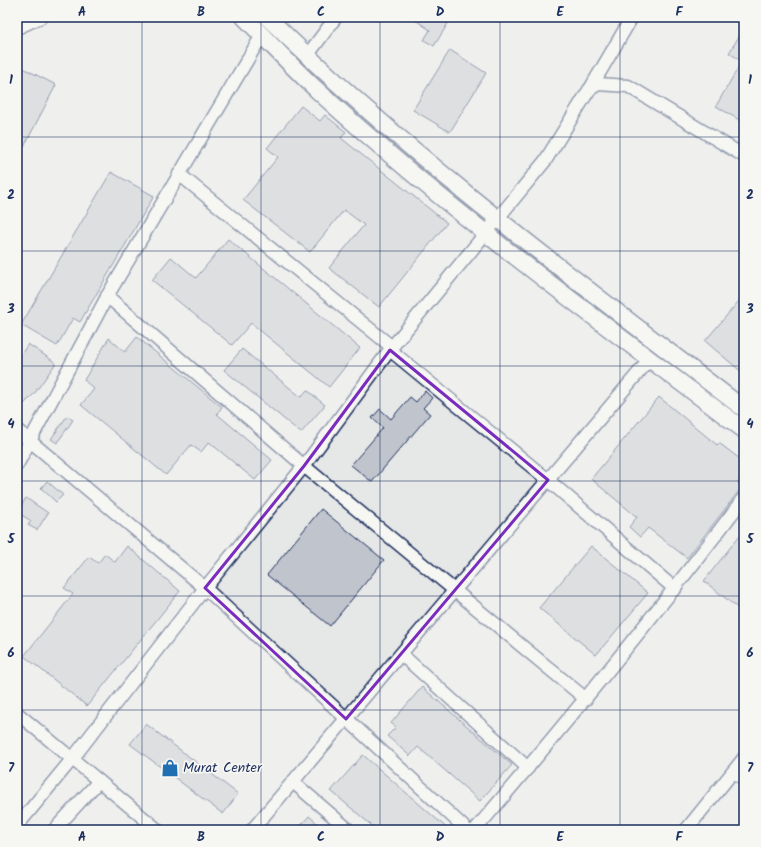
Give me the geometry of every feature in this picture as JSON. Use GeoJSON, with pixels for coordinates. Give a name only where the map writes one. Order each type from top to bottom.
{"type":"FeatureCollection","features":[{"type":"Feature","properties":{"kind":"main road"},"geometry":{"type":"LineString","coordinates":[[244,17],[318,90],[419,178],[555,287],[744,430]]}},
{"type":"Feature","properties":{"kind":"main road"},"geometry":{"type":"LineString","coordinates":[[268,17],[307,56],[376,119],[498,220],[744,409]]}},
{"type":"Feature","properties":{"kind":"street"},"geometry":{"type":"LineString","coordinates":[[17,28],[41,17]]}},
{"type":"Feature","properties":{"kind":"street"},"geometry":{"type":"LineString","coordinates":[[307,56],[336,17]]}},
{"type":"Feature","properties":{"kind":"street"},"geometry":{"type":"LineString","coordinates":[[17,826],[73,758],[205,588],[304,466],[391,349],[545,161],[632,17]]}},
{"type":"Feature","properties":{"kind":"street"},"geometry":{"type":"LineString","coordinates":[[17,465],[108,296],[262,35]]}},
{"type":"Feature","properties":{"kind":"street"},"geometry":{"type":"LineString","coordinates":[[589,90],[598,84],[628,86],[744,156]]}},
{"type":"Feature","properties":{"kind":"street"},"geometry":{"type":"LineString","coordinates":[[179,174],[548,480],[675,589]]}},
{"type":"Feature","properties":{"kind":"street"},"geometry":{"type":"LineString","coordinates":[[108,296],[304,466],[586,699]]}},
{"type":"Feature","properties":{"kind":"street"},"geometry":{"type":"LineString","coordinates":[[252,830],[650,359]]}},
{"type":"Feature","properties":{"kind":"street"},"geometry":{"type":"LineString","coordinates":[[17,430],[205,588],[467,830]]}},
{"type":"Feature","properties":{"kind":"street"},"geometry":{"type":"LineString","coordinates":[[475,830],[586,699],[675,589],[744,498]]}},
{"type":"Feature","properties":{"kind":"street"},"geometry":{"type":"LineString","coordinates":[[401,654],[528,768]]}},
{"type":"Feature","properties":{"kind":"street"},"geometry":{"type":"LineString","coordinates":[[17,713],[158,830]]}},
{"type":"Feature","properties":{"kind":"street"},"geometry":{"type":"LineString","coordinates":[[686,830],[744,758]]}},
{"type":"Feature","properties":{"kind":"street"},"geometry":{"type":"LineString","coordinates":[[733,772],[744,779]]}},
{"type":"Feature","properties":{"kind":"street"},"geometry":{"type":"LineString","coordinates":[[54,830],[99,780]]}},
{"type":"Feature","properties":{"kind":"street"},"geometry":{"type":"LineString","coordinates":[[292,782],[348,830]]}},
{"type":"Feature","properties":{"kind":"highlighted area"},"geometry":{"type":"Polygon","coordinates":[[[390,350],[548,480],[346,719],[205,588],[304,466],[390,350]]]}},
{"type":"Feature","properties":{"kind":"shaded area"},"geometry":{"type":"Polygon","coordinates":[[[17,17],[744,17],[744,830],[17,830],[17,17]]]}},
{"type":"Feature","properties":{"kind":"building"},"geometry":{"type":"Polygon","coordinates":[[[411,17],[452,17],[434,46],[424,40],[430,30],[411,17]]]}},
{"type":"Feature","properties":{"kind":"building"},"geometry":{"type":"Polygon","coordinates":[[[744,28],[744,123],[716,106],[742,61],[729,53],[744,28]]]}},
{"type":"Feature","properties":{"kind":"building"},"geometry":{"type":"Polygon","coordinates":[[[450,50],[486,73],[450,132],[413,110],[450,50]]]}},
{"type":"Feature","properties":{"kind":"building"},"geometry":{"type":"Polygon","coordinates":[[[17,65],[56,85],[17,160],[17,65]]]}},
{"type":"Feature","properties":{"kind":"building"},"geometry":{"type":"Polygon","coordinates":[[[301,106],[320,121],[325,115],[346,132],[341,138],[447,223],[379,307],[329,268],[364,225],[344,210],[310,252],[243,200],[278,157],[267,148],[301,106]]]}},
{"type":"Feature","properties":{"kind":"building"},"geometry":{"type":"Polygon","coordinates":[[[111,172],[154,196],[80,322],[73,318],[57,346],[21,325],[111,172]]]}},
{"type":"Feature","properties":{"kind":"building"},"geometry":{"type":"Polygon","coordinates":[[[228,239],[360,348],[329,387],[251,323],[232,345],[152,280],[171,257],[196,278],[228,239]]]}},
{"type":"Feature","properties":{"kind":"building"},"geometry":{"type":"Polygon","coordinates":[[[744,295],[744,374],[705,341],[744,295]]]}},
{"type":"Feature","properties":{"kind":"building"},"geometry":{"type":"Polygon","coordinates":[[[137,337],[222,407],[217,414],[272,460],[255,480],[209,442],[201,452],[191,445],[166,475],[81,405],[94,389],[84,380],[109,338],[125,352],[137,337]]]}},
{"type":"Feature","properties":{"kind":"building"},"geometry":{"type":"Polygon","coordinates":[[[28,344],[56,363],[34,394],[23,405],[17,399],[17,361],[28,344]]]}},
{"type":"Feature","properties":{"kind":"building"},"geometry":{"type":"Polygon","coordinates":[[[242,349],[301,397],[307,390],[325,405],[301,433],[224,370],[242,349]]]}},
{"type":"Feature","properties":{"kind":"building"},"geometry":{"type":"Polygon","coordinates":[[[425,391],[432,398],[423,408],[430,414],[372,482],[351,465],[383,428],[372,418],[380,409],[391,419],[410,397],[416,402],[425,391]]]}},
{"type":"Feature","properties":{"kind":"building"},"geometry":{"type":"Polygon","coordinates":[[[659,397],[717,445],[719,443],[744,462],[744,475],[738,483],[742,487],[687,558],[648,528],[640,537],[629,527],[637,517],[591,479],[659,397]]]}},
{"type":"Feature","properties":{"kind":"building"},"geometry":{"type":"Polygon","coordinates":[[[67,416],[73,420],[57,443],[51,439],[67,416]]]}},
{"type":"Feature","properties":{"kind":"building"},"geometry":{"type":"Polygon","coordinates":[[[47,481],[63,495],[56,502],[41,488],[47,481]]]}},
{"type":"Feature","properties":{"kind":"building"},"geometry":{"type":"Polygon","coordinates":[[[26,498],[48,513],[37,530],[28,525],[31,521],[17,512],[26,498]]]}},
{"type":"Feature","properties":{"kind":"building"},"geometry":{"type":"Polygon","coordinates":[[[321,509],[384,560],[330,626],[267,575],[321,509]]]}},
{"type":"Feature","properties":{"kind":"building"},"geometry":{"type":"Polygon","coordinates":[[[744,530],[744,613],[704,581],[744,530]]]}},
{"type":"Feature","properties":{"kind":"building"},"geometry":{"type":"Polygon","coordinates":[[[127,546],[180,591],[87,706],[24,656],[73,594],[64,588],[89,557],[98,563],[105,554],[115,562],[127,546]]]}},
{"type":"Feature","properties":{"kind":"building"},"geometry":{"type":"Polygon","coordinates":[[[591,546],[648,593],[596,655],[539,608],[591,546]]]}},
{"type":"Feature","properties":{"kind":"building"},"geometry":{"type":"Polygon","coordinates":[[[422,687],[512,765],[480,801],[418,747],[410,756],[387,736],[396,727],[391,723],[422,687]]]}},
{"type":"Feature","properties":{"kind":"building"},"geometry":{"type":"Polygon","coordinates":[[[146,724],[238,794],[223,814],[130,744],[146,724]]]}},
{"type":"Feature","properties":{"kind":"building"},"geometry":{"type":"Polygon","coordinates":[[[363,755],[449,830],[377,830],[331,791],[363,755]]]}},
{"type":"Feature","properties":{"kind":"building"},"geometry":{"type":"Polygon","coordinates":[[[309,816],[325,830],[297,830],[309,816]]]}},
{"type":"Feature","properties":{"kind":"place","name":"Murat Center"},"geometry":{"type":"Point","coordinates":[170,768]}}]}
